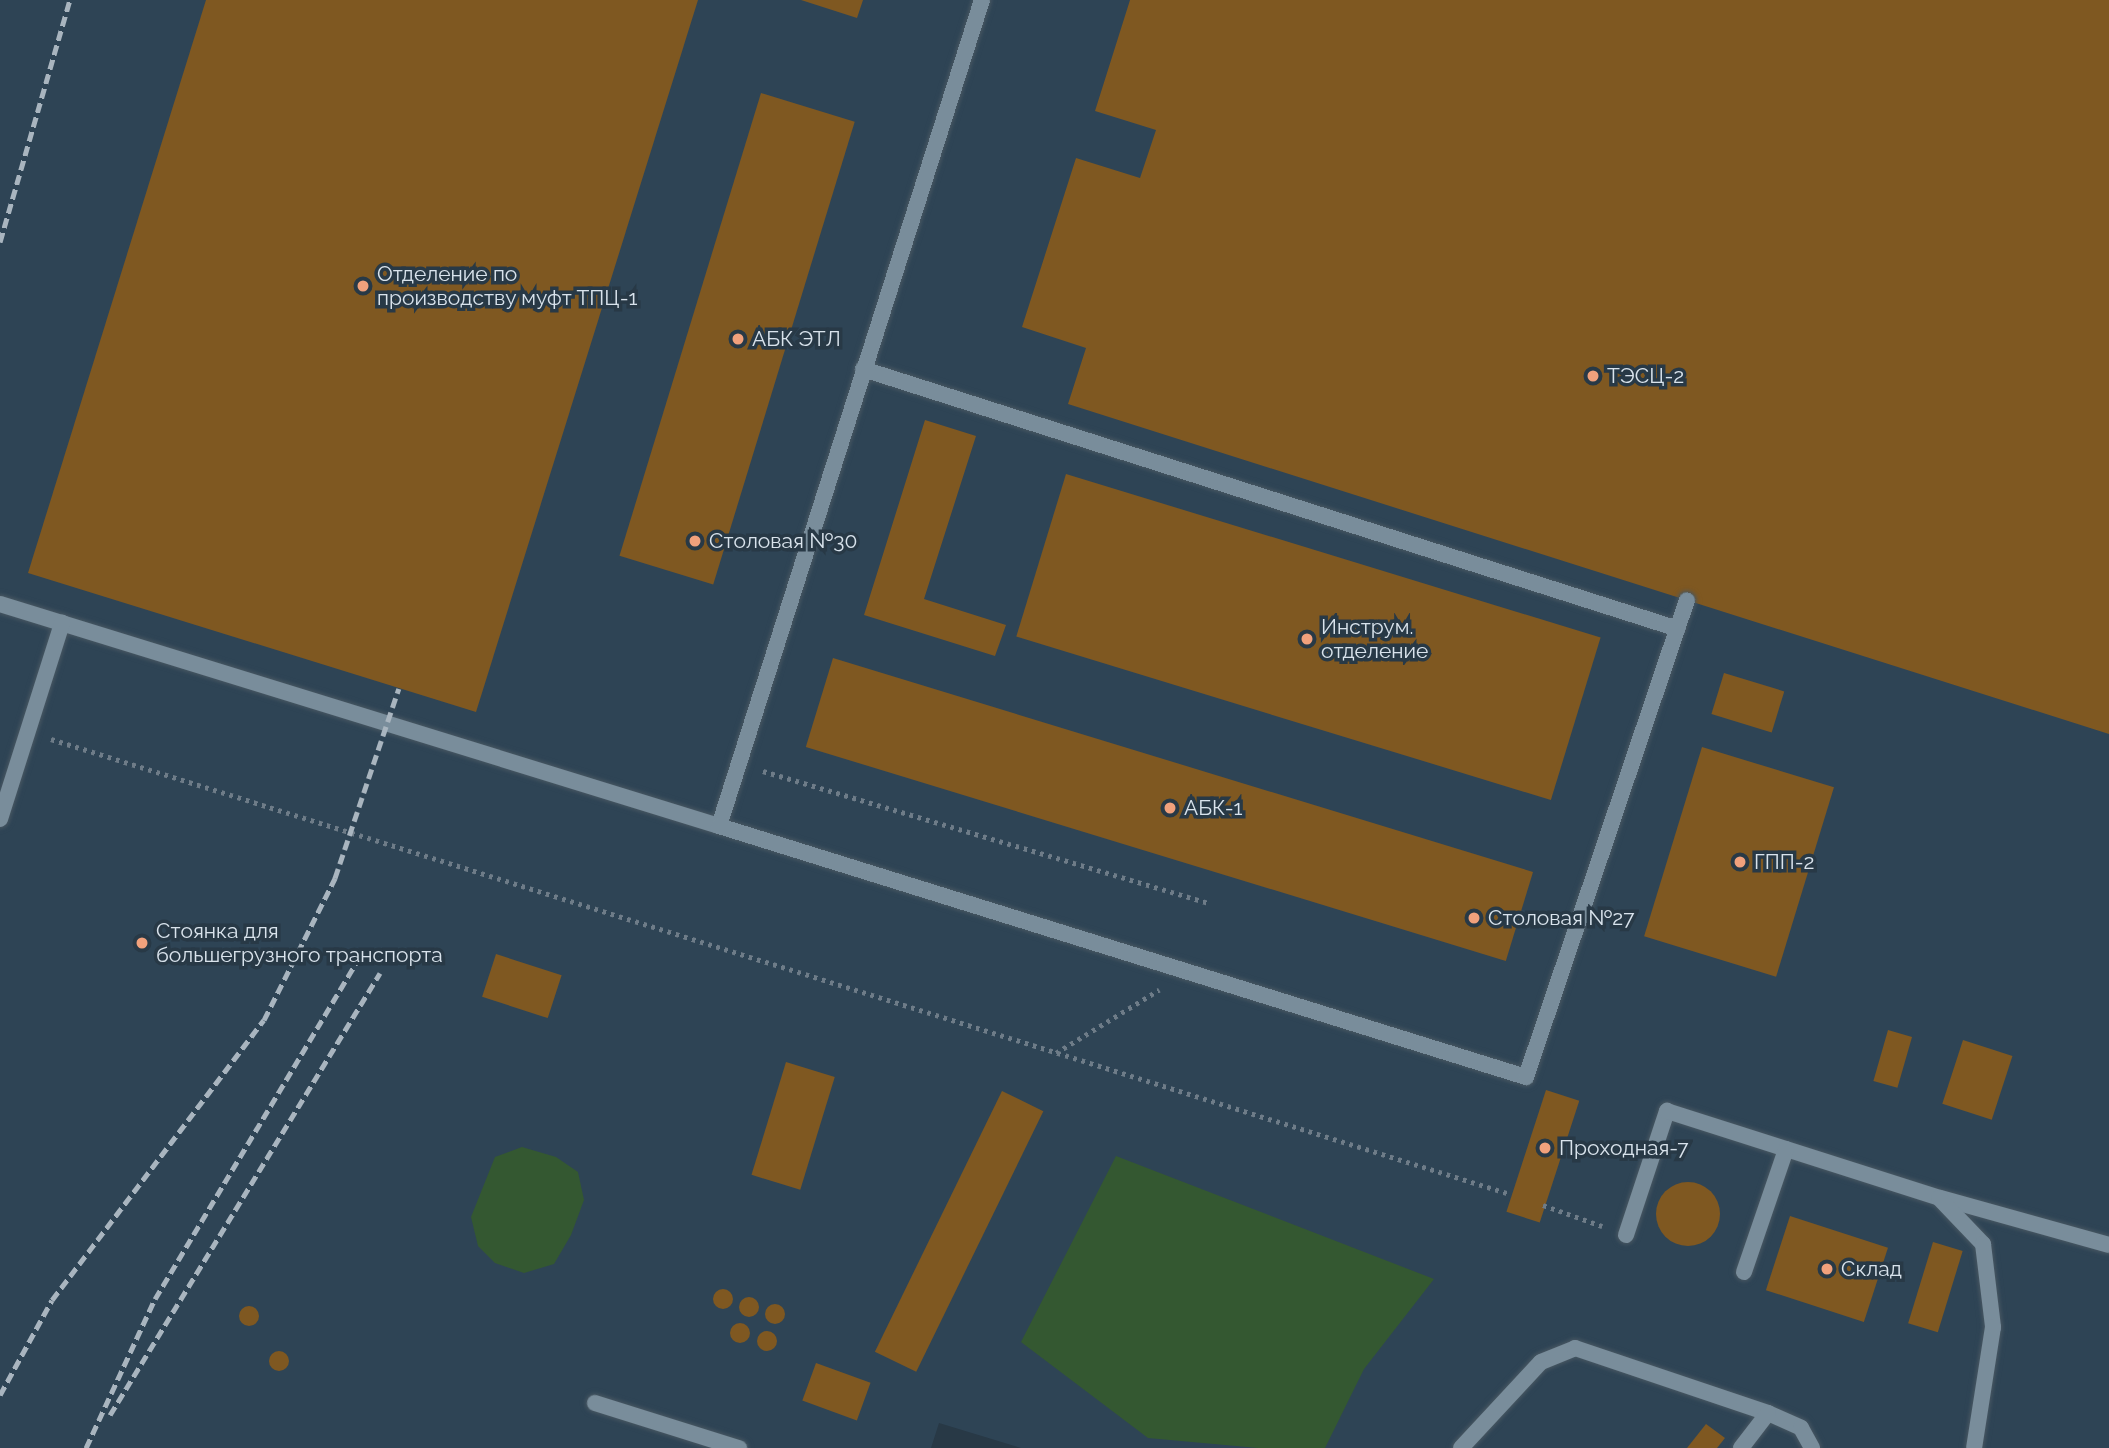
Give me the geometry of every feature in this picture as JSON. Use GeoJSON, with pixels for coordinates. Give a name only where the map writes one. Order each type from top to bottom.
{"type":"FeatureCollection","features":[{"type":"Feature","properties":{"kind":"lane"},"geometry":{"type":"LineString","coordinates":[[719,827],[982,0]]}},
{"type":"Feature","properties":{"kind":"lane"},"geometry":{"type":"LineString","coordinates":[[863,369],[1678,629]]}},
{"type":"Feature","properties":{"kind":"lane"},"geometry":{"type":"LineString","coordinates":[[0,604],[1526,1077],[1687,600]]}},
{"type":"Feature","properties":{"kind":"lane"},"geometry":{"type":"LineString","coordinates":[[0,819],[62,623]]}},
{"type":"Feature","properties":{"kind":"lane"},"geometry":{"type":"LineString","coordinates":[[1626,1235],[1667,1111],[1938,1198],[2109,1245]]}},
{"type":"Feature","properties":{"kind":"lane"},"geometry":{"type":"LineString","coordinates":[[1744,1272],[1786,1149]]}},
{"type":"Feature","properties":{"kind":"lane"},"geometry":{"type":"LineString","coordinates":[[1938,1198],[1983,1244],[1993,1327],[1974,1448]]}},
{"type":"Feature","properties":{"kind":"lane"},"geometry":{"type":"LineString","coordinates":[[1461,1448],[1541,1362],[1575,1349],[1768,1413],[1801,1428],[1812,1448]]}},
{"type":"Feature","properties":{"kind":"lane"},"geometry":{"type":"LineString","coordinates":[[595,1403],[739,1448]]}},
{"type":"Feature","properties":{"kind":"lane"},"geometry":{"type":"LineString","coordinates":[[1741,1448],[1768,1413]]}},
{"type":"Feature","properties":{"kind":"path"},"geometry":{"type":"LineString","coordinates":[[40,736],[1510,1194]]}},
{"type":"Feature","properties":{"kind":"path"},"geometry":{"type":"LineString","coordinates":[[739,764],[1211,904]]}},
{"type":"Feature","properties":{"kind":"path"},"geometry":{"type":"LineString","coordinates":[[1055,1053],[1189,972]]}},
{"type":"Feature","properties":{"kind":"path"},"geometry":{"type":"LineString","coordinates":[[1543,1205],[1626,1235]]}},
{"type":"Feature","properties":{"kind":"shaded area"},"geometry":{"type":"Polygon","coordinates":[[[0,0],[2109,0],[2109,1448],[1021,1448],[939,1423],[931,1448],[0,1448],[0,0]]]}},
{"type":"Feature","properties":{"kind":"green space"},"geometry":{"type":"Polygon","coordinates":[[[522,1147],[556,1157],[578,1172],[584,1200],[571,1235],[554,1264],[524,1273],[495,1263],[478,1246],[471,1217],[495,1157],[522,1147]]]}},
{"type":"Feature","properties":{"kind":"green space"},"geometry":{"type":"Polygon","coordinates":[[[1116,1156],[1434,1279],[1364,1369],[1325,1448],[1258,1448],[1148,1438],[1021,1342],[1116,1156]]]}},
{"type":"Feature","properties":{"kind":"building","name":"Отделение по производству муфт ТПЦ-1"},"geometry":{"type":"Polygon","coordinates":[[[206,0],[698,0],[476,712],[28,573],[206,0]]]}},
{"type":"Feature","properties":{"kind":"building"},"geometry":{"type":"Polygon","coordinates":[[[801,0],[863,0],[857,18],[801,0]]]}},
{"type":"Feature","properties":{"kind":"building","name":"ТЭСЦ-2"},"geometry":{"type":"Polygon","coordinates":[[[1130,0],[2109,0],[2109,734],[1068,404],[1086,348],[1022,327],[1076,158],[1140,178],[1156,130],[1095,111],[1130,0]]]}},
{"type":"Feature","properties":{"kind":"building","name":"АБК ЭТЛ"},"geometry":{"type":"Polygon","coordinates":[[[761,93],[855,122],[713,585],[619,556],[761,93]]]}},
{"type":"Feature","properties":{"kind":"building"},"geometry":{"type":"Polygon","coordinates":[[[925,420],[976,436],[924,599],[1006,625],[995,656],[864,615],[925,420]]]}},
{"type":"Feature","properties":{"kind":"building","name":"Инструм. отделение"},"geometry":{"type":"Polygon","coordinates":[[[1066,474],[1601,637],[1551,800],[1016,637],[1066,474]]]}},
{"type":"Feature","properties":{"kind":"building","name":"АБК-1"},"geometry":{"type":"Polygon","coordinates":[[[833,658],[1533,872],[1506,961],[806,747],[833,658]]]}},
{"type":"Feature","properties":{"kind":"building"},"geometry":{"type":"Polygon","coordinates":[[[1724,673],[1784,691],[1772,733],[1711,714],[1724,673]]]}},
{"type":"Feature","properties":{"kind":"building","name":"ГПП-2"},"geometry":{"type":"Polygon","coordinates":[[[1702,747],[1834,787],[1776,977],[1644,936],[1702,747]]]}},
{"type":"Feature","properties":{"kind":"building"},"geometry":{"type":"Polygon","coordinates":[[[496,954],[562,975],[548,1018],[482,997],[496,954]]]}},
{"type":"Feature","properties":{"kind":"building"},"geometry":{"type":"Polygon","coordinates":[[[1888,1030],[1912,1037],[1897,1088],[1873,1081],[1888,1030]]]}},
{"type":"Feature","properties":{"kind":"building"},"geometry":{"type":"Polygon","coordinates":[[[1963,1040],[2012,1056],[1992,1120],[1942,1104],[1963,1040]]]}},
{"type":"Feature","properties":{"kind":"building"},"geometry":{"type":"Polygon","coordinates":[[[786,1062],[835,1077],[800,1190],[752,1175],[786,1062]]]}},
{"type":"Feature","properties":{"kind":"building","name":"Проходная-7"},"geometry":{"type":"Polygon","coordinates":[[[1546,1090],[1579,1101],[1540,1223],[1506,1212],[1546,1090]]]}},
{"type":"Feature","properties":{"kind":"building"},"geometry":{"type":"Polygon","coordinates":[[[1002,1091],[1043,1111],[916,1372],[875,1352],[1002,1091]]]}},
{"type":"Feature","properties":{"kind":"building"},"geometry":{"type":"Polygon","coordinates":[[[1688,1182],[1706,1188],[1714,1196],[1720,1214],[1714,1232],[1706,1240],[1688,1246],[1670,1240],[1662,1232],[1656,1214],[1662,1196],[1670,1188],[1688,1182]]]}},
{"type":"Feature","properties":{"kind":"building","name":"Склад"},"geometry":{"type":"Polygon","coordinates":[[[1790,1216],[1888,1248],[1864,1322],[1766,1290],[1790,1216]]]}},
{"type":"Feature","properties":{"kind":"building"},"geometry":{"type":"Polygon","coordinates":[[[1933,1242],[1963,1251],[1938,1332],[1908,1323],[1933,1242]]]}},
{"type":"Feature","properties":{"kind":"building"},"geometry":{"type":"Polygon","coordinates":[[[723,1289],[730,1292],[733,1299],[730,1306],[723,1309],[716,1306],[713,1299],[716,1292],[723,1289]]]}},
{"type":"Feature","properties":{"kind":"building"},"geometry":{"type":"Polygon","coordinates":[[[749,1297],[756,1300],[759,1307],[756,1314],[749,1317],[742,1314],[739,1307],[742,1300],[749,1297]]]}},
{"type":"Feature","properties":{"kind":"building"},"geometry":{"type":"Polygon","coordinates":[[[775,1304],[782,1307],[785,1314],[782,1321],[775,1324],[768,1321],[765,1314],[768,1307],[775,1304]]]}},
{"type":"Feature","properties":{"kind":"building"},"geometry":{"type":"Polygon","coordinates":[[[249,1306],[256,1309],[259,1316],[256,1323],[249,1326],[242,1323],[239,1316],[242,1309],[249,1306]]]}},
{"type":"Feature","properties":{"kind":"building"},"geometry":{"type":"Polygon","coordinates":[[[740,1323],[747,1326],[750,1333],[747,1340],[740,1343],[733,1340],[730,1333],[733,1326],[740,1323]]]}},
{"type":"Feature","properties":{"kind":"building"},"geometry":{"type":"Polygon","coordinates":[[[767,1331],[774,1334],[777,1341],[774,1348],[767,1351],[760,1348],[757,1341],[760,1334],[767,1331]]]}},
{"type":"Feature","properties":{"kind":"building"},"geometry":{"type":"Polygon","coordinates":[[[279,1351],[286,1354],[289,1361],[286,1368],[279,1371],[272,1368],[269,1361],[272,1354],[279,1351]]]}},
{"type":"Feature","properties":{"kind":"building"},"geometry":{"type":"Polygon","coordinates":[[[816,1363],[871,1383],[857,1420],[802,1401],[816,1363]]]}},
{"type":"Feature","properties":{"kind":"building"},"geometry":{"type":"Polygon","coordinates":[[[1706,1424],[1725,1438],[1717,1448],[1687,1448],[1706,1424]]]}},
{"type":"Feature","properties":{"kind":"railway"},"geometry":{"type":"LineString","coordinates":[[0,242],[70,0]]}},
{"type":"Feature","properties":{"kind":"railway"},"geometry":{"type":"LineString","coordinates":[[0,1395],[52,1300],[264,1020],[335,878],[399,688]]}},
{"type":"Feature","properties":{"kind":"railway"},"geometry":{"type":"LineString","coordinates":[[86,1448],[155,1299],[357,962]]}},
{"type":"Feature","properties":{"kind":"railway"},"geometry":{"type":"LineString","coordinates":[[110,1415],[380,973]]}},
{"type":"Feature","properties":{"kind":"place","name":"Отделение по производству муфт ТПЦ-1"},"geometry":{"type":"Point","coordinates":[363,286]}},
{"type":"Feature","properties":{"kind":"place","name":"АБК ЭТЛ"},"geometry":{"type":"Point","coordinates":[738,339]}},
{"type":"Feature","properties":{"kind":"place","name":"ТЭСЦ-2"},"geometry":{"type":"Point","coordinates":[1593,376]}},
{"type":"Feature","properties":{"kind":"place","name":"Столовая №30"},"geometry":{"type":"Point","coordinates":[695,541]}},
{"type":"Feature","properties":{"kind":"place","name":"Инструм. отделение"},"geometry":{"type":"Point","coordinates":[1307,639]}},
{"type":"Feature","properties":{"kind":"place","name":"АБК-1"},"geometry":{"type":"Point","coordinates":[1170,808]}},
{"type":"Feature","properties":{"kind":"place","name":"ГПП-2"},"geometry":{"type":"Point","coordinates":[1740,862]}},
{"type":"Feature","properties":{"kind":"place","name":"Столовая №27"},"geometry":{"type":"Point","coordinates":[1474,918]}},
{"type":"Feature","properties":{"kind":"place","name":"Стоянка для большегрузного транспорта"},"geometry":{"type":"Point","coordinates":[142,943]}},
{"type":"Feature","properties":{"kind":"place","name":"Проходная-7"},"geometry":{"type":"Point","coordinates":[1545,1148]}},
{"type":"Feature","properties":{"kind":"place","name":"Склад"},"geometry":{"type":"Point","coordinates":[1827,1269]}}]}
